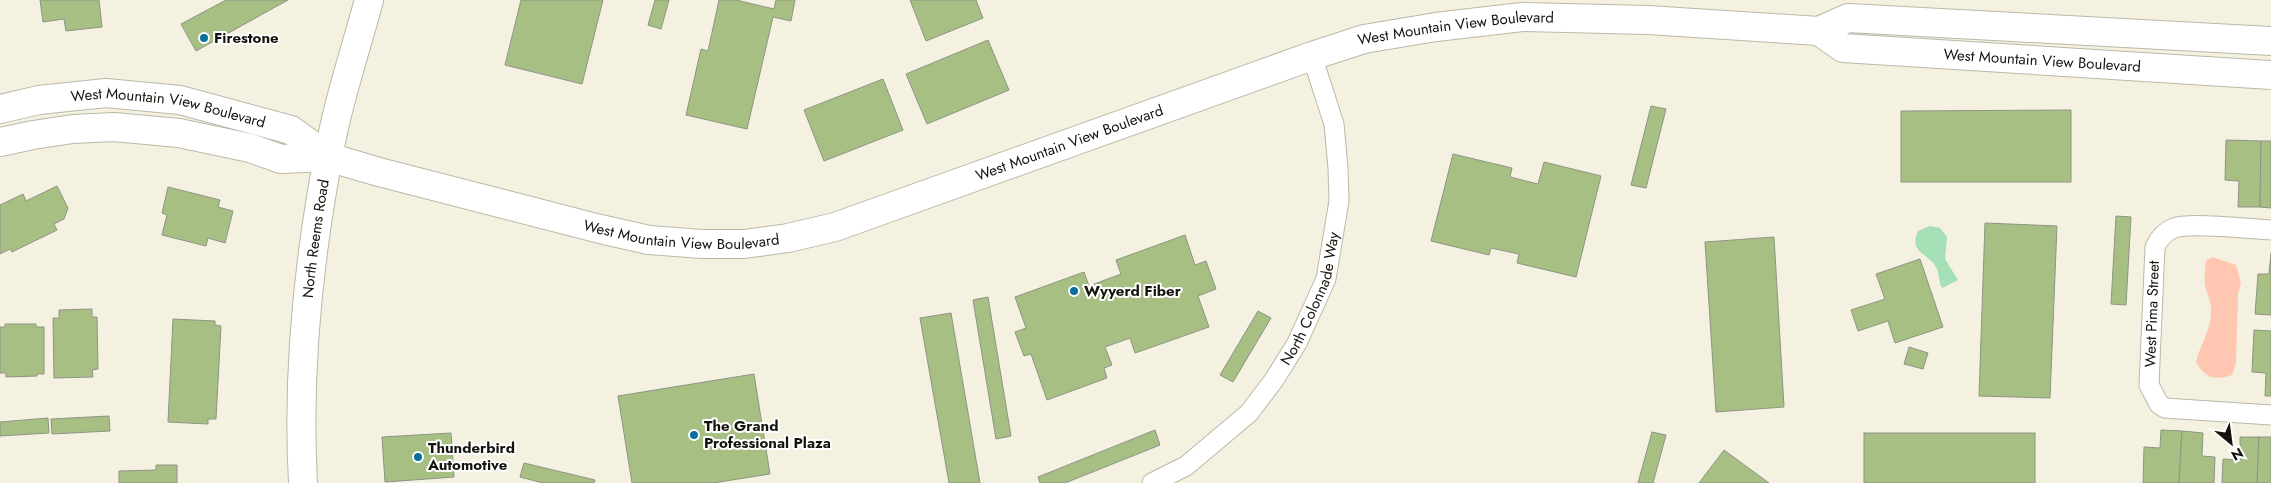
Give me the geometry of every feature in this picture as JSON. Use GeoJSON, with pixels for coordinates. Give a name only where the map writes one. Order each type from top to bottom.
{"type":"FeatureCollection","features":[{"type":"Feature","properties":{"kind":"street","name":"North Reems Road"},"geometry":{"type":"LineString","coordinates":[[303,483],[301,437],[308,299],[328,157],[369,0]]}},
{"type":"Feature","properties":{"kind":"street","name":"West Mountain View Boulevard"},"geometry":{"type":"LineString","coordinates":[[0,142],[41,134],[114,128],[179,133],[250,148],[281,159],[328,157],[379,172],[649,240],[702,244],[744,244],[788,238],[835,227],[1312,56],[1364,39],[1436,27],[1522,18],[1648,20],[1820,31],[1848,18],[2271,41]]}},
{"type":"Feature","properties":{"kind":"street","name":"West Mountain View Boulevard"},"geometry":{"type":"LineString","coordinates":[[1820,31],[1843,48],[2271,75]]}},
{"type":"Feature","properties":{"kind":"street","name":"North Colonnade Way"},"geometry":{"type":"LineString","coordinates":[[1152,483],[1186,466],[1249,413],[1274,380],[1297,343],[1326,279],[1338,201],[1338,168],[1334,124],[1312,56]]}},
{"type":"Feature","properties":{"kind":"street","name":"West Mountain View Boulevard"},"geometry":{"type":"LineString","coordinates":[[0,109],[39,100],[106,93],[180,100],[291,130],[328,157]]}},
{"type":"Feature","properties":{"kind":"street","name":"West Pima Street"},"geometry":{"type":"LineString","coordinates":[[2271,230],[2182,226],[2164,233],[2155,247],[2149,385],[2158,404],[2165,408],[2271,415]]}},
{"type":"Feature","properties":{"kind":"shaded area"},"geometry":{"type":"Polygon","coordinates":[[[1930,226],[1940,228],[1947,237],[1945,259],[1958,280],[1942,288],[1937,269],[1918,249],[1916,244],[1918,231],[1930,226]]]}},
{"type":"Feature","properties":{"kind":"shaded area"},"geometry":{"type":"Polygon","coordinates":[[[2212,257],[2236,265],[2241,283],[2238,294],[2236,363],[2232,375],[2220,378],[2207,375],[2196,362],[2211,319],[2211,305],[2205,285],[2205,276],[2206,261],[2212,257]]]}},
{"type":"Feature","properties":{"kind":"building"},"geometry":{"type":"Polygon","coordinates":[[[40,0],[99,0],[102,27],[66,31],[64,19],[43,22],[40,0]]]}},
{"type":"Feature","properties":{"kind":"building","name":"Firestone"},"geometry":{"type":"Polygon","coordinates":[[[226,0],[288,0],[196,51],[181,24],[226,0]]]}},
{"type":"Feature","properties":{"kind":"building"},"geometry":{"type":"Polygon","coordinates":[[[521,0],[603,0],[582,84],[505,65],[521,0]]]}},
{"type":"Feature","properties":{"kind":"building"},"geometry":{"type":"Polygon","coordinates":[[[655,0],[669,0],[661,29],[648,25],[655,0]]]}},
{"type":"Feature","properties":{"kind":"building"},"geometry":{"type":"Polygon","coordinates":[[[719,0],[736,0],[774,9],[776,0],[795,0],[791,21],[773,17],[747,129],[686,115],[701,49],[708,51],[719,0]]]}},
{"type":"Feature","properties":{"kind":"building"},"geometry":{"type":"Polygon","coordinates":[[[910,0],[976,0],[983,18],[926,41],[910,0]]]}},
{"type":"Feature","properties":{"kind":"building"},"geometry":{"type":"Polygon","coordinates":[[[988,40],[1009,90],[927,124],[906,74],[988,40]]]}},
{"type":"Feature","properties":{"kind":"building"},"geometry":{"type":"Polygon","coordinates":[[[883,79],[903,130],[824,161],[804,110],[883,79]]]}},
{"type":"Feature","properties":{"kind":"building"},"geometry":{"type":"Polygon","coordinates":[[[1651,106],[1666,109],[1646,188],[1631,185],[1651,106]]]}},
{"type":"Feature","properties":{"kind":"building"},"geometry":{"type":"Polygon","coordinates":[[[2071,110],[2071,182],[1901,182],[1901,111],[2071,110]]]}},
{"type":"Feature","properties":{"kind":"building"},"geometry":{"type":"Polygon","coordinates":[[[2226,140],[2261,141],[2260,207],[2238,207],[2239,181],[2225,180],[2226,140]]]}},
{"type":"Feature","properties":{"kind":"building"},"geometry":{"type":"Polygon","coordinates":[[[2261,141],[2271,141],[2271,208],[2260,207],[2261,141]]]}},
{"type":"Feature","properties":{"kind":"building"},"geometry":{"type":"Polygon","coordinates":[[[1453,154],[1512,168],[1510,177],[1538,184],[1544,162],[1601,176],[1576,277],[1517,263],[1519,254],[1491,248],[1489,255],[1431,241],[1453,154]]]}},
{"type":"Feature","properties":{"kind":"building"},"geometry":{"type":"Polygon","coordinates":[[[57,186],[68,208],[64,219],[54,224],[57,230],[12,252],[10,249],[0,254],[0,205],[23,194],[26,201],[57,186]]]}},
{"type":"Feature","properties":{"kind":"building"},"geometry":{"type":"Polygon","coordinates":[[[168,187],[220,200],[218,207],[233,211],[225,243],[208,238],[206,246],[162,235],[167,215],[162,213],[168,187]]]}},
{"type":"Feature","properties":{"kind":"building"},"geometry":{"type":"Polygon","coordinates":[[[2116,216],[2131,217],[2126,305],[2111,304],[2116,216]]]}},
{"type":"Feature","properties":{"kind":"building"},"geometry":{"type":"Polygon","coordinates":[[[1985,223],[2057,226],[2050,398],[1979,396],[1985,223]]]}},
{"type":"Feature","properties":{"kind":"building"},"geometry":{"type":"Polygon","coordinates":[[[1185,235],[1195,265],[1206,261],[1216,289],[1198,296],[1209,327],[1135,353],[1130,338],[1105,347],[1112,365],[1104,368],[1107,378],[1047,400],[1031,354],[1024,356],[1015,332],[1026,328],[1015,297],[1084,272],[1089,286],[1121,274],[1116,260],[1185,235]]]}},
{"type":"Feature","properties":{"kind":"building"},"geometry":{"type":"Polygon","coordinates":[[[1774,237],[1784,407],[1716,412],[1705,242],[1774,237]]]}},
{"type":"Feature","properties":{"kind":"building"},"geometry":{"type":"Polygon","coordinates":[[[2271,253],[2271,315],[2255,314],[2258,274],[2269,274],[2271,253]]]}},
{"type":"Feature","properties":{"kind":"building"},"geometry":{"type":"Polygon","coordinates":[[[1920,259],[1943,327],[1895,343],[1888,321],[1858,331],[1851,310],[1885,299],[1876,274],[1920,259]]]}},
{"type":"Feature","properties":{"kind":"building"},"geometry":{"type":"Polygon","coordinates":[[[988,297],[1011,436],[996,439],[973,300],[988,297]]]}},
{"type":"Feature","properties":{"kind":"building"},"geometry":{"type":"Polygon","coordinates":[[[92,309],[92,317],[97,317],[98,369],[92,370],[93,377],[54,378],[53,318],[59,318],[59,310],[92,309]]]}},
{"type":"Feature","properties":{"kind":"building"},"geometry":{"type":"Polygon","coordinates":[[[1258,311],[1271,318],[1233,382],[1220,375],[1258,311]]]}},
{"type":"Feature","properties":{"kind":"building"},"geometry":{"type":"Polygon","coordinates":[[[951,313],[980,483],[949,483],[920,318],[951,313]]]}},
{"type":"Feature","properties":{"kind":"building"},"geometry":{"type":"Polygon","coordinates":[[[173,319],[215,321],[215,325],[221,326],[216,419],[208,419],[208,424],[168,422],[173,319]]]}},
{"type":"Feature","properties":{"kind":"building"},"geometry":{"type":"Polygon","coordinates":[[[5,324],[36,324],[36,327],[44,327],[44,374],[6,377],[6,373],[0,373],[0,327],[5,327],[5,324]]]}},
{"type":"Feature","properties":{"kind":"building"},"geometry":{"type":"Polygon","coordinates":[[[2254,330],[2271,331],[2271,396],[2265,396],[2266,373],[2252,372],[2254,330]]]}},
{"type":"Feature","properties":{"kind":"building"},"geometry":{"type":"Polygon","coordinates":[[[1909,347],[1928,353],[1923,369],[1904,364],[1909,347]]]}},
{"type":"Feature","properties":{"kind":"building","name":"The Grand Professional Plaza"},"geometry":{"type":"Polygon","coordinates":[[[754,374],[770,474],[713,483],[632,483],[618,396],[754,374]]]}},
{"type":"Feature","properties":{"kind":"building"},"geometry":{"type":"Polygon","coordinates":[[[109,416],[110,431],[52,434],[51,419],[109,416]]]}},
{"type":"Feature","properties":{"kind":"building"},"geometry":{"type":"Polygon","coordinates":[[[48,418],[49,433],[0,436],[0,422],[48,418]]]}},
{"type":"Feature","properties":{"kind":"building"},"geometry":{"type":"Polygon","coordinates":[[[1155,430],[1160,445],[1065,483],[1040,483],[1038,477],[1155,430]]]}},
{"type":"Feature","properties":{"kind":"building"},"geometry":{"type":"Polygon","coordinates":[[[2161,430],[2182,431],[2179,483],[2143,483],[2144,447],[2160,448],[2161,430]]]}},
{"type":"Feature","properties":{"kind":"building"},"geometry":{"type":"Polygon","coordinates":[[[2182,431],[2203,433],[2202,456],[2215,457],[2214,483],[2179,483],[2182,431]]]}},
{"type":"Feature","properties":{"kind":"building"},"geometry":{"type":"Polygon","coordinates":[[[1652,432],[1666,435],[1653,483],[1638,483],[1652,432]]]}},
{"type":"Feature","properties":{"kind":"building","name":"Thunderbird Automotive"},"geometry":{"type":"Polygon","coordinates":[[[451,433],[454,477],[385,482],[382,437],[451,433]]]}},
{"type":"Feature","properties":{"kind":"building"},"geometry":{"type":"Polygon","coordinates":[[[1864,433],[2035,433],[2035,483],[1864,483],[1864,433]]]}},
{"type":"Feature","properties":{"kind":"building"},"geometry":{"type":"Polygon","coordinates":[[[2240,437],[2259,437],[2257,483],[2222,483],[2223,459],[2240,460],[2240,437]]]}},
{"type":"Feature","properties":{"kind":"building"},"geometry":{"type":"Polygon","coordinates":[[[2259,437],[2271,437],[2271,483],[2257,483],[2259,437]]]}},
{"type":"Feature","properties":{"kind":"building"},"geometry":{"type":"Polygon","coordinates":[[[1724,450],[1769,483],[1699,483],[1724,450]]]}},
{"type":"Feature","properties":{"kind":"building"},"geometry":{"type":"Polygon","coordinates":[[[524,463],[595,480],[594,483],[543,483],[520,477],[524,463]]]}},
{"type":"Feature","properties":{"kind":"building"},"geometry":{"type":"Polygon","coordinates":[[[156,465],[177,465],[177,483],[119,483],[119,471],[156,470],[156,465]]]}},
{"type":"Feature","properties":{"kind":"place","name":"Firestone"},"geometry":{"type":"Point","coordinates":[204,38]}},
{"type":"Feature","properties":{"kind":"place","name":"Wyyerd Fiber"},"geometry":{"type":"Point","coordinates":[1074,291]}},
{"type":"Feature","properties":{"kind":"place","name":"The Grand Professional Plaza"},"geometry":{"type":"Point","coordinates":[694,435]}},
{"type":"Feature","properties":{"kind":"place","name":"Thunderbird Automotive"},"geometry":{"type":"Point","coordinates":[418,457]}}]}
